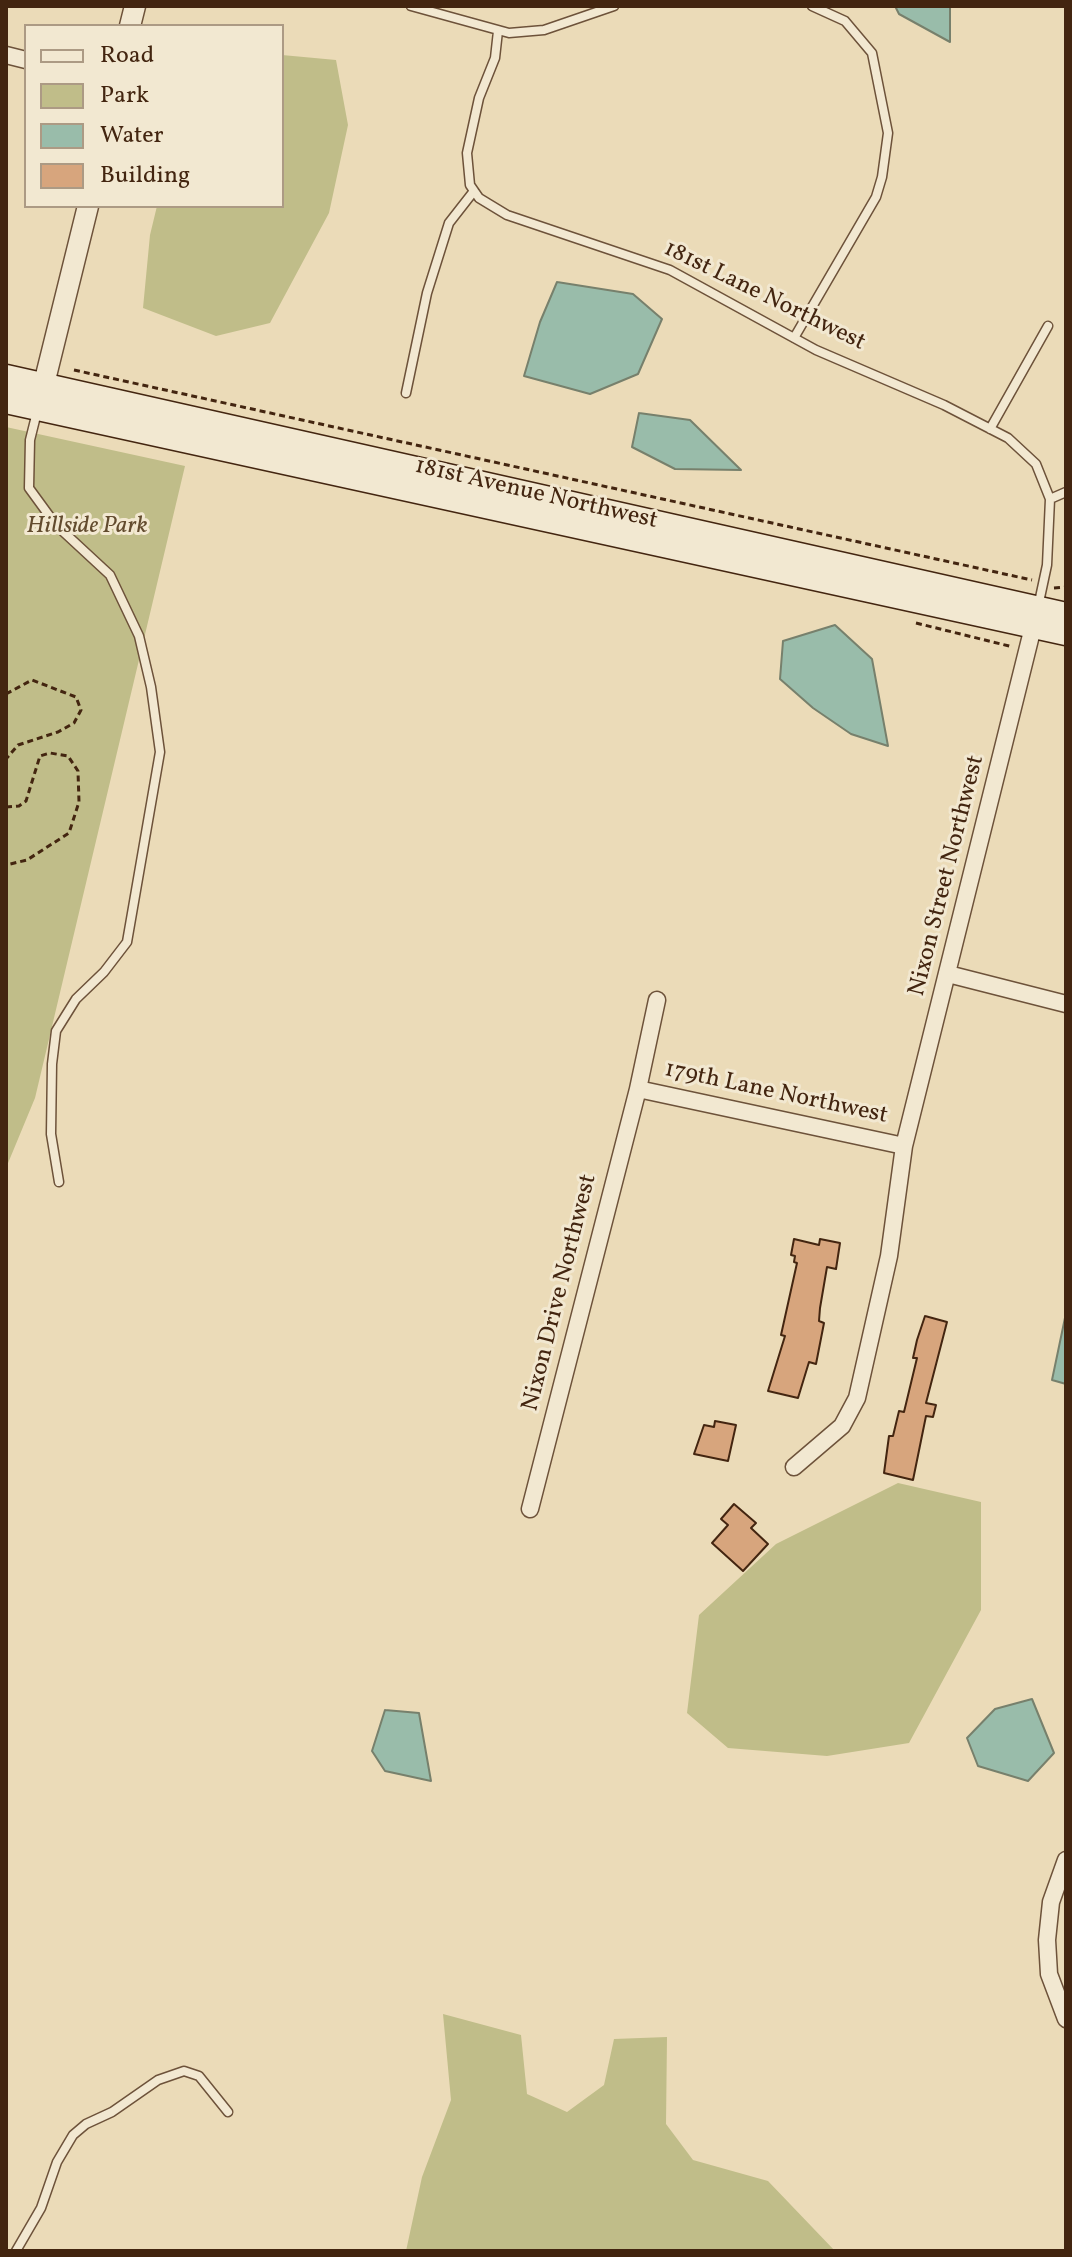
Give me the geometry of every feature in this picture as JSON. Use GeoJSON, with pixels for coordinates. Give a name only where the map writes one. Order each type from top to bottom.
{"type":"FeatureCollection","features":[{"type":"Feature","properties":{"kind":"main road","name":"181st Avenue Northwest"},"geometry":{"type":"LineString","coordinates":[[6,377],[41,396],[1066,615]]}},
{"type":"Feature","properties":{"kind":"main road","name":"181st Avenue Northwest"},"geometry":{"type":"LineString","coordinates":[[6,401],[41,396]]}},
{"type":"Feature","properties":{"kind":"main road","name":"181st Avenue Northwest"},"geometry":{"type":"LineString","coordinates":[[1040,610],[1066,633]]}},
{"type":"Feature","properties":{"kind":"street"},"geometry":{"type":"LineString","coordinates":[[41,396],[88,208]]}},
{"type":"Feature","properties":{"kind":"street","name":"Nixon Street Northwest"},"geometry":{"type":"LineString","coordinates":[[794,1467],[842,1426],[857,1398],[889,1256],[904,1146],[1040,610]]}},
{"type":"Feature","properties":{"kind":"street"},"geometry":{"type":"LineString","coordinates":[[948,974],[1066,1004]]}},
{"type":"Feature","properties":{"kind":"street","name":"Nixon Drive Northwest"},"geometry":{"type":"LineString","coordinates":[[530,1509],[638,1089],[657,1000]]}},
{"type":"Feature","properties":{"kind":"street","name":"179th Lane Northwest"},"geometry":{"type":"LineString","coordinates":[[638,1089],[904,1146]]}},
{"type":"Feature","properties":{"kind":"street"},"geometry":{"type":"LineString","coordinates":[[1066,1860],[1051,1902],[1047,1940],[1049,1974],[1066,2019]]}},
{"type":"Feature","properties":{"kind":"lane"},"geometry":{"type":"LineString","coordinates":[[411,6],[498,31],[544,30],[614,6]]}},
{"type":"Feature","properties":{"kind":"lane"},"geometry":{"type":"LineString","coordinates":[[794,338],[876,197],[888,133],[872,53],[845,21],[812,6]]}},
{"type":"Feature","properties":{"kind":"lane"},"geometry":{"type":"LineString","coordinates":[[406,393],[427,293],[449,223],[474,191],[466,170],[468,145],[479,98],[495,58],[498,31]]}},
{"type":"Feature","properties":{"kind":"lane","name":"181st Lane Northwest"},"geometry":{"type":"LineString","coordinates":[[474,191],[492,208],[507,215],[670,270],[794,338],[1008,438],[1036,464],[1050,499],[1047,565],[1040,610]]}},
{"type":"Feature","properties":{"kind":"lane"},"geometry":{"type":"LineString","coordinates":[[990,429],[1048,326]]}},
{"type":"Feature","properties":{"kind":"lane"},"geometry":{"type":"LineString","coordinates":[[41,396],[30,440],[29,488],[56,525],[110,575],[139,636],[151,687],[160,752],[127,942],[104,972],[76,999],[56,1031],[51,1134],[59,1182]]}},
{"type":"Feature","properties":{"kind":"lane"},"geometry":{"type":"LineString","coordinates":[[1050,499],[1066,492]]}},
{"type":"Feature","properties":{"kind":"lane"},"geometry":{"type":"LineString","coordinates":[[16,2251],[41,2208],[57,2162],[73,2135],[86,2124],[112,2112],[158,2080],[184,2071],[199,2076],[228,2112]]}},
{"type":"Feature","properties":{"kind":"path"},"geometry":{"type":"LineString","coordinates":[[72,369],[1032,580]]}},
{"type":"Feature","properties":{"kind":"path"},"geometry":{"type":"LineString","coordinates":[[1040,610],[1066,587]]}},
{"type":"Feature","properties":{"kind":"path"},"geometry":{"type":"LineString","coordinates":[[6,694],[32,680],[76,697],[81,710],[74,723],[58,732],[18,745],[6,759]]}},
{"type":"Feature","properties":{"kind":"path"},"geometry":{"type":"LineString","coordinates":[[6,807],[19,806],[26,801],[40,756],[50,753],[68,756],[78,771],[79,802],[69,833],[27,860],[6,865]]}},
{"type":"Feature","properties":{"kind":"green space"},"geometry":{"type":"Polygon","coordinates":[[[284,55],[336,60],[348,125],[329,213],[270,323],[216,336],[143,308],[150,235],[157,208],[284,208],[284,55]]]}},
{"type":"Feature","properties":{"kind":"green space","name":"Hillside Park"},"geometry":{"type":"Polygon","coordinates":[[[6,427],[185,466],[35,1098],[6,1168],[6,427]]]}},
{"type":"Feature","properties":{"kind":"green space"},"geometry":{"type":"Polygon","coordinates":[[[898,1483],[981,1502],[981,1610],[909,1743],[827,1756],[728,1748],[687,1713],[699,1615],[776,1544],[898,1483]]]}},
{"type":"Feature","properties":{"kind":"green space"},"geometry":{"type":"Polygon","coordinates":[[[443,2014],[521,2035],[527,2094],[567,2112],[604,2085],[614,2039],[667,2037],[666,2124],[693,2160],[768,2181],[835,2251],[406,2251],[422,2177],[451,2100],[443,2014]]]}},
{"type":"Feature","properties":{"kind":"water"},"geometry":{"type":"Polygon","coordinates":[[[895,6],[950,6],[950,42],[899,14],[895,6]]]}},
{"type":"Feature","properties":{"kind":"water"},"geometry":{"type":"Polygon","coordinates":[[[557,282],[633,294],[662,319],[638,374],[590,394],[524,376],[540,322],[557,282]]]}},
{"type":"Feature","properties":{"kind":"water"},"geometry":{"type":"Polygon","coordinates":[[[639,413],[690,420],[741,470],[675,469],[632,447],[639,413]]]}},
{"type":"Feature","properties":{"kind":"water"},"geometry":{"type":"Polygon","coordinates":[[[835,625],[872,659],[888,746],[851,734],[813,708],[780,679],[783,641],[835,625]]]}},
{"type":"Feature","properties":{"kind":"water"},"geometry":{"type":"Polygon","coordinates":[[[1066,1313],[1066,1384],[1052,1380],[1066,1313]]]}},
{"type":"Feature","properties":{"kind":"water"},"geometry":{"type":"Polygon","coordinates":[[[1032,1699],[1054,1753],[1028,1781],[978,1766],[967,1738],[995,1709],[1032,1699]]]}},
{"type":"Feature","properties":{"kind":"water"},"geometry":{"type":"Polygon","coordinates":[[[385,1710],[419,1713],[431,1781],[385,1771],[372,1751],[385,1710]]]}},
{"type":"Feature","properties":{"kind":"building"},"geometry":{"type":"Polygon","coordinates":[[[794,1239],[819,1245],[820,1239],[840,1243],[836,1269],[827,1267],[819,1321],[824,1323],[816,1364],[809,1362],[798,1398],[768,1391],[785,1336],[781,1335],[797,1263],[794,1262],[795,1256],[791,1255],[794,1239]]]}},
{"type":"Feature","properties":{"kind":"building"},"geometry":{"type":"Polygon","coordinates":[[[925,1316],[947,1322],[926,1403],[936,1405],[933,1417],[926,1416],[913,1480],[884,1473],[889,1436],[893,1436],[899,1411],[904,1412],[917,1358],[913,1358],[925,1316]]]}},
{"type":"Feature","properties":{"kind":"building"},"geometry":{"type":"Polygon","coordinates":[[[715,1421],[736,1425],[728,1461],[694,1454],[704,1425],[714,1427],[715,1421]]]}},
{"type":"Feature","properties":{"kind":"building"},"geometry":{"type":"Polygon","coordinates":[[[734,1504],[756,1523],[751,1528],[768,1544],[743,1571],[712,1543],[728,1525],[721,1519],[734,1504]]]}}]}
